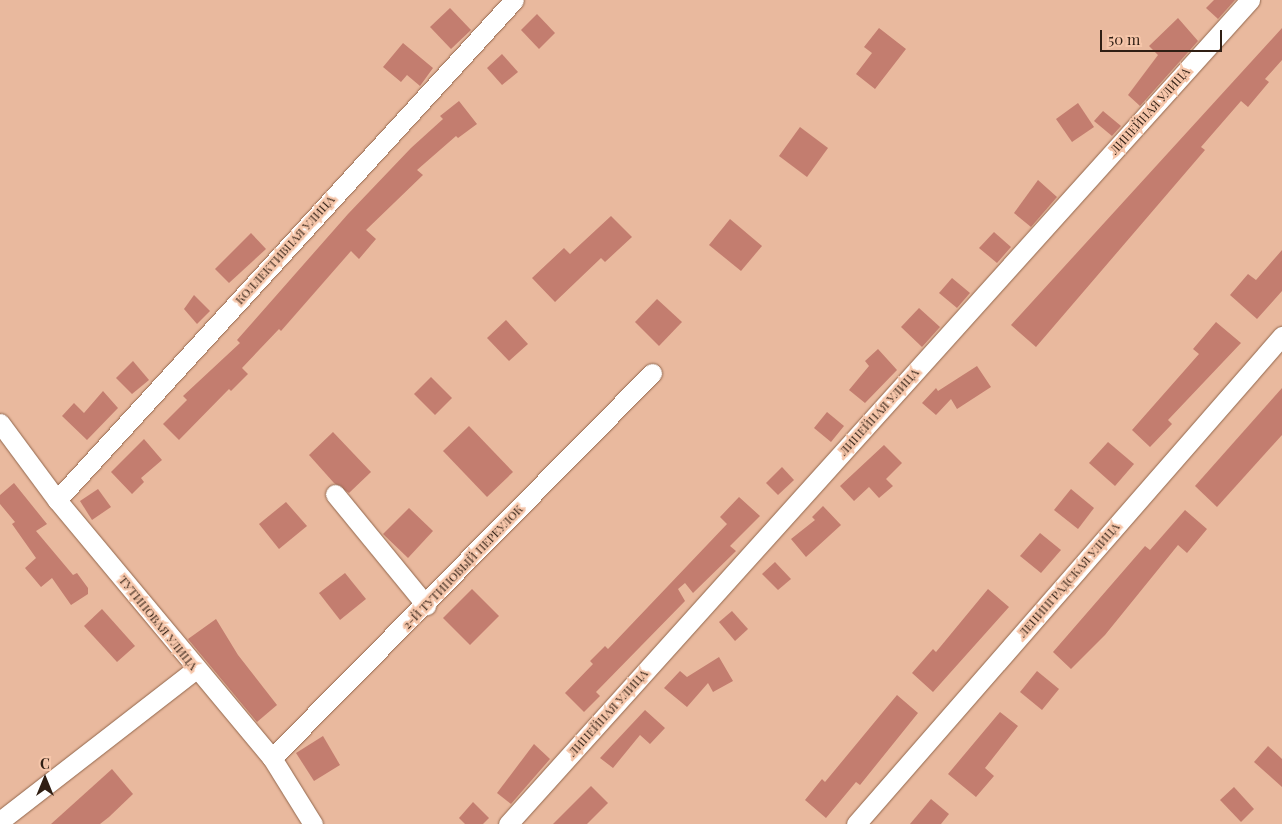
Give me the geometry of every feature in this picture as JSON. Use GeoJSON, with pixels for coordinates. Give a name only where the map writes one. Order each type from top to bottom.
{"type":"FeatureCollection","features":[{"type":"Feature","properties":{"kind":"street","name":"КОЛЛЕКТИВНАЯ УЛИЦА"},"geometry":{"type":"LineString","coordinates":[[57,500],[514,0]]}},
{"type":"Feature","properties":{"kind":"street","name":"ЛИНЕЙНАЯ УЛИЦА"},"geometry":{"type":"LineString","coordinates":[[508,824],[1250,0]]}},
{"type":"Feature","properties":{"kind":"street","name":"ЛЕНИНГРАДСКАЯ УЛИЦА"},"geometry":{"type":"LineString","coordinates":[[856,824],[1282,336]]}},
{"type":"Feature","properties":{"kind":"street","name":"2-Й ТУТИНОВЫЙ ПЕРЕУЛОК"},"geometry":{"type":"LineString","coordinates":[[272,758],[426,606],[652,374]]}},
{"type":"Feature","properties":{"kind":"street","name":"ТУТИНОВАЯ УЛИЦА"},"geometry":{"type":"LineString","coordinates":[[0,423],[57,500],[272,758],[313,824]]}},
{"type":"Feature","properties":{"kind":"street"},"geometry":{"type":"LineString","coordinates":[[335,494],[426,606]]}},
{"type":"Feature","properties":{"kind":"street"},"geometry":{"type":"LineString","coordinates":[[0,821],[196,669]]}},
{"type":"Feature","properties":{"kind":"building"},"geometry":{"type":"Polygon","coordinates":[[[1214,0],[1235,0],[1218,19],[1206,8],[1214,0]]]}},
{"type":"Feature","properties":{"kind":"building"},"geometry":{"type":"Polygon","coordinates":[[[450,8],[471,30],[451,49],[430,27],[450,8]]]}},
{"type":"Feature","properties":{"kind":"building"},"geometry":{"type":"Polygon","coordinates":[[[537,14],[555,33],[539,49],[521,30],[537,14]]]}},
{"type":"Feature","properties":{"kind":"building"},"geometry":{"type":"Polygon","coordinates":[[[1178,18],[1198,41],[1140,106],[1128,95],[1158,55],[1149,46],[1178,18]]]}},
{"type":"Feature","properties":{"kind":"building"},"geometry":{"type":"Polygon","coordinates":[[[879,28],[906,49],[875,89],[856,74],[872,53],[864,47],[879,28]]]}},
{"type":"Feature","properties":{"kind":"building"},"geometry":{"type":"Polygon","coordinates":[[[1282,28],[1282,60],[1265,79],[1269,82],[1248,107],[1241,101],[1201,147],[1205,150],[1036,347],[1011,325],[1282,28]]]}},
{"type":"Feature","properties":{"kind":"building"},"geometry":{"type":"Polygon","coordinates":[[[403,43],[433,68],[420,86],[407,75],[401,82],[383,67],[403,43]]]}},
{"type":"Feature","properties":{"kind":"building"},"geometry":{"type":"Polygon","coordinates":[[[502,54],[518,72],[502,85],[487,68],[502,54]]]}},
{"type":"Feature","properties":{"kind":"building"},"geometry":{"type":"Polygon","coordinates":[[[459,101],[477,124],[458,138],[456,136],[417,170],[423,175],[366,230],[376,239],[359,259],[351,251],[281,331],[279,329],[242,368],[248,374],[231,391],[229,389],[179,440],[163,424],[187,400],[183,396],[240,343],[237,340],[348,214],[411,148],[443,119],[440,116],[459,101]]]}},
{"type":"Feature","properties":{"kind":"building"},"geometry":{"type":"Polygon","coordinates":[[[1078,103],[1094,127],[1072,142],[1056,119],[1078,103]]]}},
{"type":"Feature","properties":{"kind":"building"},"geometry":{"type":"Polygon","coordinates":[[[1103,111],[1121,126],[1112,136],[1094,121],[1103,111]]]}},
{"type":"Feature","properties":{"kind":"building"},"geometry":{"type":"Polygon","coordinates":[[[800,127],[828,148],[807,177],[779,156],[800,127]]]}},
{"type":"Feature","properties":{"kind":"building"},"geometry":{"type":"Polygon","coordinates":[[[1038,180],[1057,197],[1031,227],[1014,213],[1038,180]]]}},
{"type":"Feature","properties":{"kind":"building"},"geometry":{"type":"Polygon","coordinates":[[[611,216],[632,237],[605,262],[601,258],[555,302],[532,278],[564,248],[570,254],[611,216]]]}},
{"type":"Feature","properties":{"kind":"building"},"geometry":{"type":"Polygon","coordinates":[[[730,219],[762,246],[741,271],[709,245],[730,219]]]}},
{"type":"Feature","properties":{"kind":"building"},"geometry":{"type":"Polygon","coordinates":[[[994,232],[1011,247],[997,263],[979,248],[994,232]]]}},
{"type":"Feature","properties":{"kind":"building"},"geometry":{"type":"Polygon","coordinates":[[[251,233],[266,249],[229,283],[215,269],[251,233]]]}},
{"type":"Feature","properties":{"kind":"building"},"geometry":{"type":"Polygon","coordinates":[[[1282,250],[1282,291],[1257,319],[1230,295],[1248,274],[1256,280],[1282,250]]]}},
{"type":"Feature","properties":{"kind":"building"},"geometry":{"type":"Polygon","coordinates":[[[952,278],[970,293],[957,308],[939,293],[952,278]]]}},
{"type":"Feature","properties":{"kind":"building"},"geometry":{"type":"Polygon","coordinates":[[[194,295],[210,311],[197,324],[184,309],[194,295]]]}},
{"type":"Feature","properties":{"kind":"building"},"geometry":{"type":"Polygon","coordinates":[[[657,299],[682,322],[659,346],[635,322],[657,299]]]}},
{"type":"Feature","properties":{"kind":"building"},"geometry":{"type":"Polygon","coordinates":[[[919,308],[940,327],[922,347],[901,327],[919,308]]]}},
{"type":"Feature","properties":{"kind":"building"},"geometry":{"type":"Polygon","coordinates":[[[506,320],[528,344],[509,361],[487,338],[506,320]]]}},
{"type":"Feature","properties":{"kind":"building"},"geometry":{"type":"Polygon","coordinates":[[[1216,322],[1241,343],[1168,420],[1172,424],[1150,447],[1132,430],[1199,354],[1193,349],[1216,322]]]}},
{"type":"Feature","properties":{"kind":"building"},"geometry":{"type":"Polygon","coordinates":[[[878,349],[897,370],[865,403],[849,390],[869,366],[865,361],[878,349]]]}},
{"type":"Feature","properties":{"kind":"building"},"geometry":{"type":"Polygon","coordinates":[[[133,361],[149,380],[132,394],[116,378],[133,361]]]}},
{"type":"Feature","properties":{"kind":"building"},"geometry":{"type":"Polygon","coordinates":[[[977,366],[991,387],[957,409],[951,399],[936,415],[922,403],[936,388],[938,391],[977,366]]]}},
{"type":"Feature","properties":{"kind":"building"},"geometry":{"type":"Polygon","coordinates":[[[431,377],[452,398],[435,415],[414,394],[431,377]]]}},
{"type":"Feature","properties":{"kind":"building"},"geometry":{"type":"Polygon","coordinates":[[[1282,388],[1282,435],[1217,507],[1195,486],[1282,388]]]}},
{"type":"Feature","properties":{"kind":"building"},"geometry":{"type":"Polygon","coordinates":[[[103,391],[118,408],[87,440],[62,416],[74,403],[84,413],[103,391]]]}},
{"type":"Feature","properties":{"kind":"building"},"geometry":{"type":"Polygon","coordinates":[[[827,412],[844,426],[831,442],[814,428],[827,412]]]}},
{"type":"Feature","properties":{"kind":"building"},"geometry":{"type":"Polygon","coordinates":[[[469,426],[513,472],[487,497],[443,451],[469,426]]]}},
{"type":"Feature","properties":{"kind":"building"},"geometry":{"type":"Polygon","coordinates":[[[333,432],[371,472],[349,493],[334,483],[309,455],[333,432]]]}},
{"type":"Feature","properties":{"kind":"building"},"geometry":{"type":"Polygon","coordinates":[[[144,439],[162,460],[141,478],[144,482],[132,494],[111,472],[144,439]]]}},
{"type":"Feature","properties":{"kind":"building"},"geometry":{"type":"Polygon","coordinates":[[[1108,442],[1134,464],[1115,486],[1089,463],[1108,442]]]}},
{"type":"Feature","properties":{"kind":"building"},"geometry":{"type":"Polygon","coordinates":[[[884,445],[902,463],[886,479],[893,486],[879,498],[869,487],[854,501],[840,486],[884,445]]]}},
{"type":"Feature","properties":{"kind":"building"},"geometry":{"type":"Polygon","coordinates":[[[782,467],[794,480],[778,495],[766,483],[782,467]]]}},
{"type":"Feature","properties":{"kind":"building"},"geometry":{"type":"Polygon","coordinates":[[[14,483],[47,524],[36,531],[73,575],[77,573],[88,588],[88,594],[71,605],[52,578],[41,587],[25,568],[36,558],[12,524],[15,522],[0,504],[0,495],[14,483]]]}},
{"type":"Feature","properties":{"kind":"building"},"geometry":{"type":"Polygon","coordinates":[[[98,489],[111,507],[92,520],[80,501],[98,489]]]}},
{"type":"Feature","properties":{"kind":"building"},"geometry":{"type":"Polygon","coordinates":[[[1071,489],[1094,508],[1078,529],[1054,510],[1071,489]]]}},
{"type":"Feature","properties":{"kind":"building"},"geometry":{"type":"Polygon","coordinates":[[[739,497],[760,516],[730,546],[736,551],[693,593],[685,583],[678,589],[685,601],[596,692],[600,696],[584,712],[565,693],[593,664],[590,661],[605,646],[608,649],[727,524],[720,517],[739,497]]]}},
{"type":"Feature","properties":{"kind":"building"},"geometry":{"type":"Polygon","coordinates":[[[286,502],[307,526],[279,549],[259,524],[286,502]]]}},
{"type":"Feature","properties":{"kind":"building"},"geometry":{"type":"Polygon","coordinates":[[[823,506],[841,525],[806,557],[791,539],[815,520],[812,517],[823,506]]]}},
{"type":"Feature","properties":{"kind":"building"},"geometry":{"type":"Polygon","coordinates":[[[409,508],[433,531],[408,558],[383,534],[409,508]]]}},
{"type":"Feature","properties":{"kind":"building"},"geometry":{"type":"Polygon","coordinates":[[[1185,510],[1207,529],[1187,553],[1178,545],[1105,635],[1071,669],[1053,652],[1145,546],[1150,550],[1185,510]]]}},
{"type":"Feature","properties":{"kind":"building"},"geometry":{"type":"Polygon","coordinates":[[[1040,533],[1061,550],[1041,573],[1020,556],[1040,533]]]}},
{"type":"Feature","properties":{"kind":"building"},"geometry":{"type":"Polygon","coordinates":[[[775,562],[791,579],[778,590],[762,574],[775,562]]]}},
{"type":"Feature","properties":{"kind":"building"},"geometry":{"type":"Polygon","coordinates":[[[345,573],[366,599],[340,620],[319,593],[345,573]]]}},
{"type":"Feature","properties":{"kind":"building"},"geometry":{"type":"Polygon","coordinates":[[[472,589],[499,616],[470,645],[443,618],[472,589]]]}},
{"type":"Feature","properties":{"kind":"building"},"geometry":{"type":"Polygon","coordinates":[[[988,589],[1009,607],[933,692],[912,673],[933,649],[936,652],[988,589]]]}},
{"type":"Feature","properties":{"kind":"building"},"geometry":{"type":"Polygon","coordinates":[[[102,609],[135,646],[117,662],[84,626],[102,609]]]}},
{"type":"Feature","properties":{"kind":"building"},"geometry":{"type":"Polygon","coordinates":[[[732,611],[748,629],[735,641],[719,622],[732,611]]]}},
{"type":"Feature","properties":{"kind":"building"},"geometry":{"type":"Polygon","coordinates":[[[216,619],[238,655],[277,705],[257,722],[188,639],[216,619]]]}},
{"type":"Feature","properties":{"kind":"building"},"geometry":{"type":"Polygon","coordinates":[[[719,657],[733,681],[713,692],[708,683],[687,707],[664,688],[680,671],[687,677],[719,657]]]}},
{"type":"Feature","properties":{"kind":"building"},"geometry":{"type":"Polygon","coordinates":[[[1037,671],[1059,689],[1042,710],[1020,692],[1037,671]]]}},
{"type":"Feature","properties":{"kind":"building"},"geometry":{"type":"Polygon","coordinates":[[[897,695],[918,713],[860,785],[856,782],[826,818],[805,800],[822,779],[825,782],[897,695]]]}},
{"type":"Feature","properties":{"kind":"building"},"geometry":{"type":"Polygon","coordinates":[[[645,710],[665,728],[650,744],[640,735],[613,768],[600,758],[645,710]]]}},
{"type":"Feature","properties":{"kind":"building"},"geometry":{"type":"Polygon","coordinates":[[[1000,712],[1018,726],[985,768],[994,776],[976,797],[948,774],[1000,712]]]}},
{"type":"Feature","properties":{"kind":"building"},"geometry":{"type":"Polygon","coordinates":[[[323,736],[340,765],[314,781],[296,753],[323,736]]]}},
{"type":"Feature","properties":{"kind":"building"},"geometry":{"type":"Polygon","coordinates":[[[534,744],[550,759],[511,804],[497,793],[534,744]]]}},
{"type":"Feature","properties":{"kind":"building"},"geometry":{"type":"Polygon","coordinates":[[[1268,746],[1282,759],[1282,787],[1254,762],[1268,746]]]}},
{"type":"Feature","properties":{"kind":"building"},"geometry":{"type":"Polygon","coordinates":[[[112,769],[133,794],[109,817],[100,824],[51,824],[112,769]]]}},
{"type":"Feature","properties":{"kind":"building"},"geometry":{"type":"Polygon","coordinates":[[[591,786],[608,803],[587,824],[553,824],[591,786]]]}},
{"type":"Feature","properties":{"kind":"building"},"geometry":{"type":"Polygon","coordinates":[[[1234,787],[1254,809],[1241,822],[1220,800],[1234,787]]]}},
{"type":"Feature","properties":{"kind":"building"},"geometry":{"type":"Polygon","coordinates":[[[931,799],[949,814],[941,824],[910,824],[931,799]]]}},
{"type":"Feature","properties":{"kind":"building"},"geometry":{"type":"Polygon","coordinates":[[[473,802],[489,818],[483,824],[465,824],[459,818],[473,802]]]}}]}
